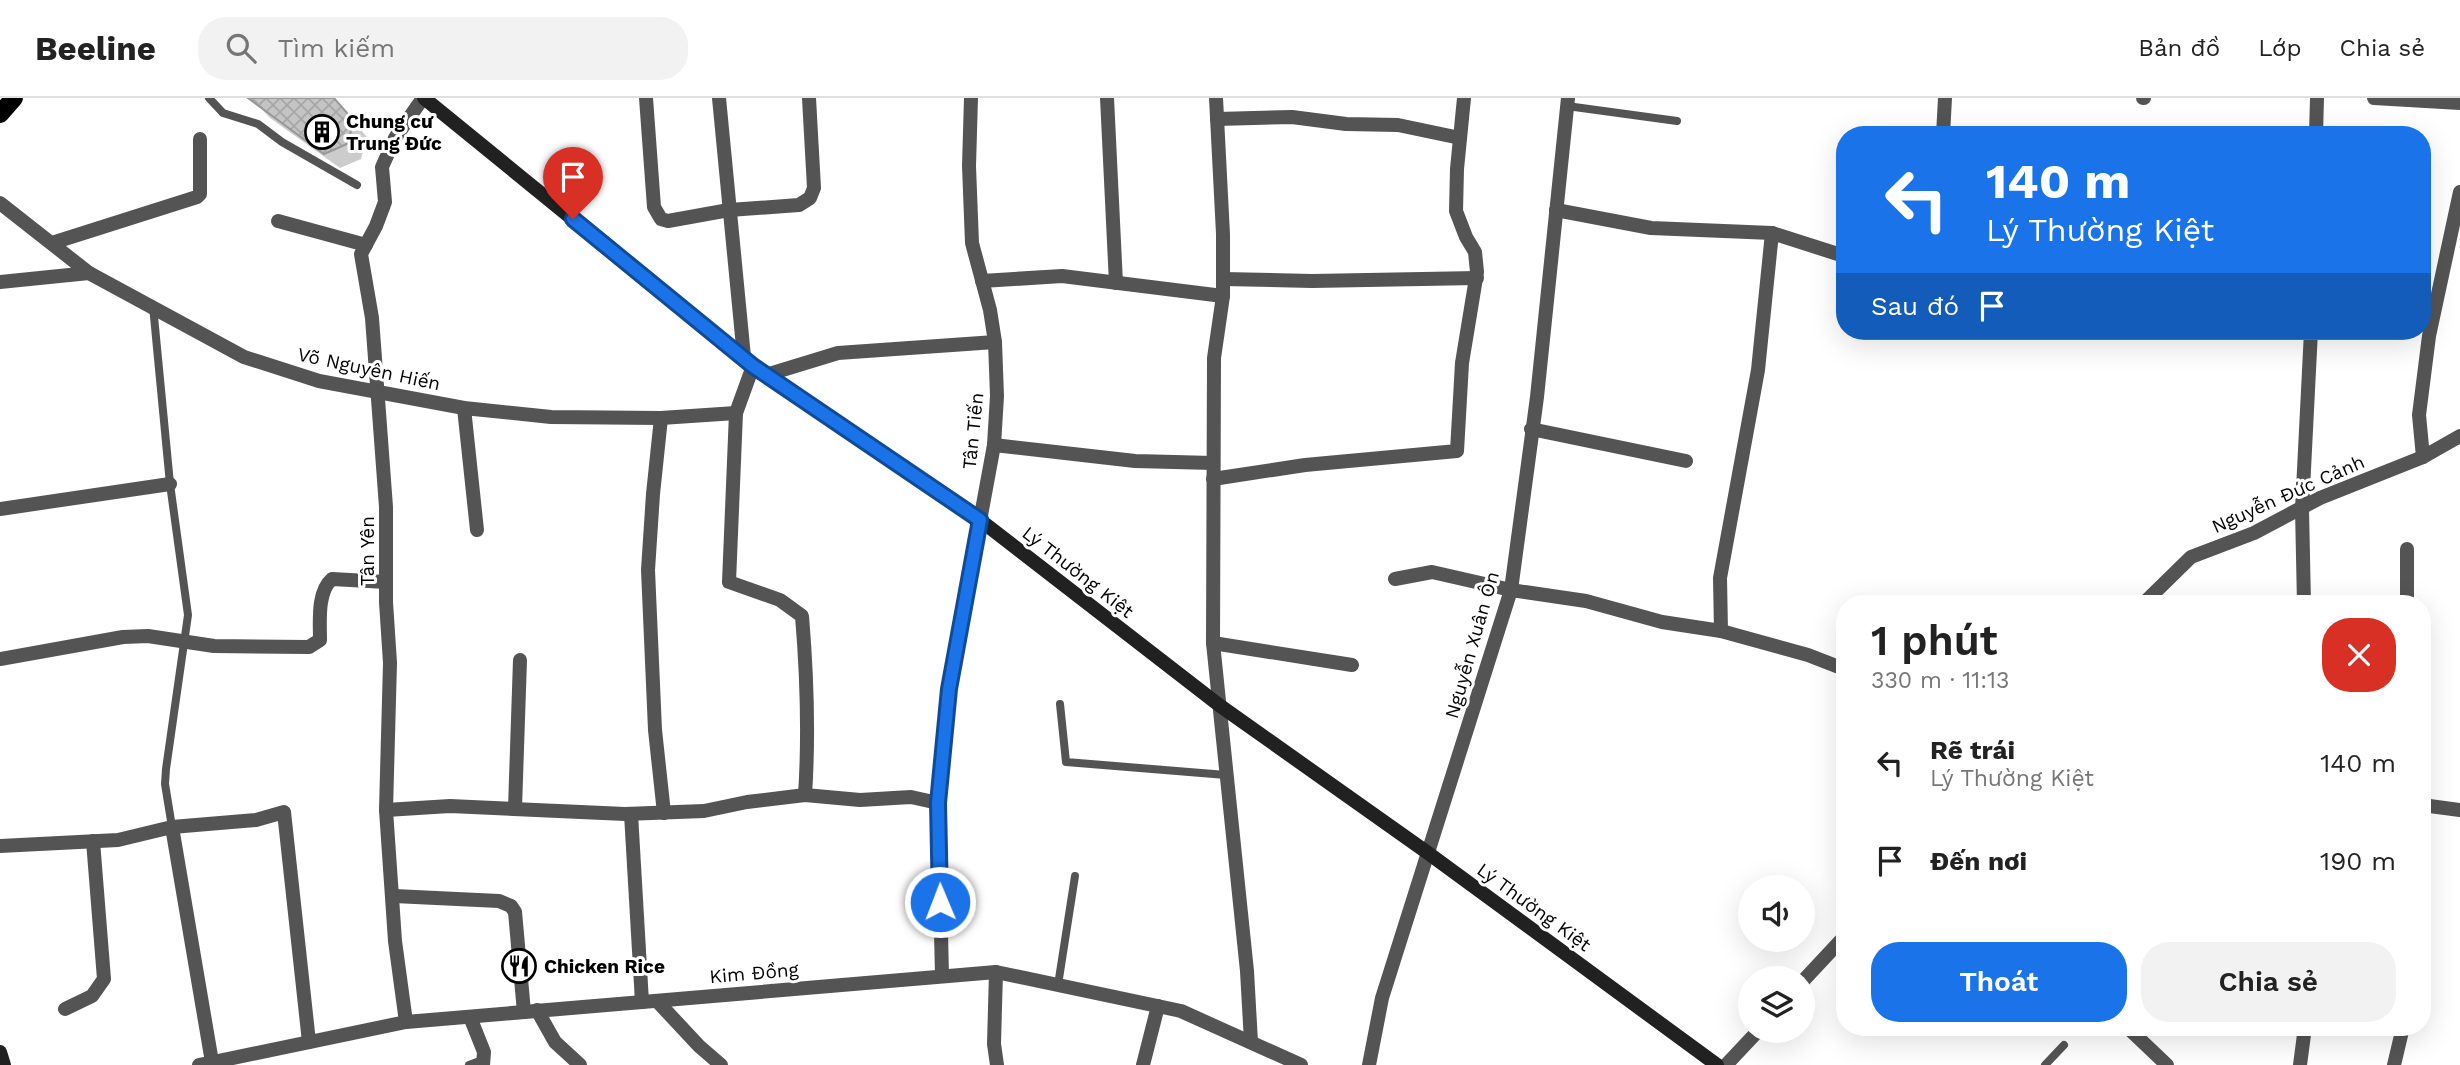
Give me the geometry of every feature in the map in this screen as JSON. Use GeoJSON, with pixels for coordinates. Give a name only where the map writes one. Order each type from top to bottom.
{"type":"FeatureCollection","features":[{"type":"Feature","properties":{"kind":"main road"},"geometry":{"type":"LineString","coordinates":[[0,114],[14,98]]}},
{"type":"Feature","properties":{"kind":"street","name":"Tân Yên"},"geometry":{"type":"LineString","coordinates":[[406,1022],[395,941],[386,810],[390,663],[386,507],[372,318],[361,254],[385,202],[382,167],[395,138],[423,98]]}},
{"type":"Feature","properties":{"kind":"street","name":"Lý Thường Kiệt"},"geometry":{"type":"LineString","coordinates":[[423,98],[748,361],[980,520],[1219,705],[1428,853],[1717,1065]]}},
{"type":"Feature","properties":{"kind":"street"},"geometry":{"type":"LineString","coordinates":[[646,98],[656,212],[661,219],[668,221],[729,210],[799,205],[810,198],[814,188],[808,98]]}},
{"type":"Feature","properties":{"kind":"street"},"geometry":{"type":"LineString","coordinates":[[719,98],[729,210],[748,361],[736,413],[729,582],[780,600],[802,615],[807,676],[808,746],[805,795]]}},
{"type":"Feature","properties":{"kind":"street","name":"Tân Tiến"},"geometry":{"type":"LineString","coordinates":[[942,976],[938,803],[949,689],[994,445],[997,396],[995,342],[990,310],[972,243],[971,98]]}},
{"type":"Feature","properties":{"kind":"street"},"geometry":{"type":"LineString","coordinates":[[1107,98],[1116,283]]}},
{"type":"Feature","properties":{"kind":"street"},"geometry":{"type":"LineString","coordinates":[[1216,98],[1223,234],[1223,296],[1214,358],[1213,643],[1247,971],[1251,1042]]}},
{"type":"Feature","properties":{"kind":"street"},"geometry":{"type":"LineString","coordinates":[[1213,479],[1305,465],[1457,451],[1462,363],[1477,278],[1475,252],[1456,211],[1464,98]]}},
{"type":"Feature","properties":{"kind":"street"},"geometry":{"type":"LineString","coordinates":[[1943,126],[1945,98]]}},
{"type":"Feature","properties":{"kind":"street"},"geometry":{"type":"LineString","coordinates":[[2316,126],[2317,98]]}},
{"type":"Feature","properties":{"kind":"street"},"geometry":{"type":"LineString","coordinates":[[2374,98],[2460,103]]}},
{"type":"Feature","properties":{"kind":"street","name":"Nguyễn Xuân Ôn"},"geometry":{"type":"LineString","coordinates":[[1369,1065],[1382,998],[1511,590],[1537,397],[1568,102]]}},
{"type":"Feature","properties":{"kind":"street"},"geometry":{"type":"LineString","coordinates":[[1217,119],[1292,117],[1346,124],[1398,125],[1460,138]]}},
{"type":"Feature","properties":{"kind":"street"},"geometry":{"type":"LineString","coordinates":[[52,243],[197,197],[200,194],[200,139]]}},
{"type":"Feature","properties":{"kind":"street"},"geometry":{"type":"LineString","coordinates":[[2431,327],[2460,192]]}},
{"type":"Feature","properties":{"kind":"street","name":"Võ Nguyên Hiến"},"geometry":{"type":"LineString","coordinates":[[0,203],[89,273],[244,357],[319,381],[464,408],[551,416],[661,418],[736,413]]}},
{"type":"Feature","properties":{"kind":"street"},"geometry":{"type":"LineString","coordinates":[[1556,210],[1651,228],[1772,233],[1836,253]]}},
{"type":"Feature","properties":{"kind":"street"},"geometry":{"type":"LineString","coordinates":[[278,220],[366,245]]}},
{"type":"Feature","properties":{"kind":"street"},"geometry":{"type":"LineString","coordinates":[[1721,631],[1720,578],[1758,370],[1772,233]]}},
{"type":"Feature","properties":{"kind":"street"},"geometry":{"type":"LineString","coordinates":[[0,282],[89,273]]}},
{"type":"Feature","properties":{"kind":"street"},"geometry":{"type":"LineString","coordinates":[[982,281],[1062,276],[1223,296]]}},
{"type":"Feature","properties":{"kind":"street"},"geometry":{"type":"LineString","coordinates":[[1223,279],[1312,281],[1477,278]]}},
{"type":"Feature","properties":{"kind":"street"},"geometry":{"type":"LineString","coordinates":[[2304,595],[2302,509],[2311,340]]}},
{"type":"Feature","properties":{"kind":"street"},"geometry":{"type":"LineString","coordinates":[[2423,457],[2419,415],[2428,340]]}},
{"type":"Feature","properties":{"kind":"street"},"geometry":{"type":"LineString","coordinates":[[766,374],[838,353],[995,342]]}},
{"type":"Feature","properties":{"kind":"street"},"geometry":{"type":"LineString","coordinates":[[464,408],[477,530]]}},
{"type":"Feature","properties":{"kind":"street"},"geometry":{"type":"LineString","coordinates":[[661,418],[648,570],[655,730],[664,813]]}},
{"type":"Feature","properties":{"kind":"street"},"geometry":{"type":"LineString","coordinates":[[1531,429],[1686,461]]}},
{"type":"Feature","properties":{"kind":"street","name":"Nguyễn Đức Cảnh"},"geometry":{"type":"LineString","coordinates":[[2152,595],[2191,557],[2254,533],[2320,498],[2423,457],[2460,436]]}},
{"type":"Feature","properties":{"kind":"street"},"geometry":{"type":"LineString","coordinates":[[994,445],[1135,461],[1213,463]]}},
{"type":"Feature","properties":{"kind":"street"},"geometry":{"type":"LineString","coordinates":[[0,509],[170,484]]}},
{"type":"Feature","properties":{"kind":"street"},"geometry":{"type":"LineString","coordinates":[[2407,549],[2407,595]]}},
{"type":"Feature","properties":{"kind":"street"},"geometry":{"type":"LineString","coordinates":[[1395,579],[1432,572],[1511,590],[1586,600],[1662,622],[1721,631],[1836,666]]}},
{"type":"Feature","properties":{"kind":"street"},"geometry":{"type":"LineString","coordinates":[[0,659],[148,636],[215,646],[309,647],[320,640],[323,596],[329,581],[386,582]]}},
{"type":"Feature","properties":{"kind":"street"},"geometry":{"type":"LineString","coordinates":[[1213,643],[1352,665]]}},
{"type":"Feature","properties":{"kind":"street"},"geometry":{"type":"LineString","coordinates":[[515,808],[520,660]]}},
{"type":"Feature","properties":{"kind":"street"},"geometry":{"type":"LineString","coordinates":[[386,810],[450,806],[664,813],[704,811],[747,802],[805,795],[860,800],[911,797],[938,803]]}},
{"type":"Feature","properties":{"kind":"street"},"geometry":{"type":"LineString","coordinates":[[2431,806],[2460,810]]}},
{"type":"Feature","properties":{"kind":"street"},"geometry":{"type":"LineString","coordinates":[[0,846],[118,840],[172,827],[256,820],[284,812],[309,1042]]}},
{"type":"Feature","properties":{"kind":"street"},"geometry":{"type":"LineString","coordinates":[[631,814],[642,1002]]}},
{"type":"Feature","properties":{"kind":"street"},"geometry":{"type":"LineString","coordinates":[[172,827],[206,1064]]}},
{"type":"Feature","properties":{"kind":"street"},"geometry":{"type":"LineString","coordinates":[[65,1009],[92,996],[104,979],[93,841]]}},
{"type":"Feature","properties":{"kind":"street"},"geometry":{"type":"LineString","coordinates":[[394,896],[499,901],[511,906],[515,912],[531,1011],[555,1042],[580,1065]]}},
{"type":"Feature","properties":{"kind":"street"},"geometry":{"type":"LineString","coordinates":[[1815,968],[1836,946]]}},
{"type":"Feature","properties":{"kind":"street"},"geometry":{"type":"LineString","coordinates":[[996,972],[996,1065]]}},
{"type":"Feature","properties":{"kind":"street","name":"Kim Đồng"},"geometry":{"type":"LineString","coordinates":[[206,1064],[406,1022],[996,972],[1181,1011],[1301,1065]]}},
{"type":"Feature","properties":{"kind":"street"},"geometry":{"type":"LineString","coordinates":[[657,1001],[699,1046],[721,1065]]}},
{"type":"Feature","properties":{"kind":"street"},"geometry":{"type":"LineString","coordinates":[[1143,1065],[1158,1006]]}},
{"type":"Feature","properties":{"kind":"street"},"geometry":{"type":"LineString","coordinates":[[470,1017],[484,1062]]}},
{"type":"Feature","properties":{"kind":"street"},"geometry":{"type":"LineString","coordinates":[[2136,1036],[2167,1065]]}},
{"type":"Feature","properties":{"kind":"street"},"geometry":{"type":"LineString","coordinates":[[2300,1065],[2304,1036]]}},
{"type":"Feature","properties":{"kind":"street"},"geometry":{"type":"LineString","coordinates":[[2394,1065],[2401,1036]]}},
{"type":"Feature","properties":{"kind":"street"},"geometry":{"type":"LineString","coordinates":[[1726,1065],[1747,1043]]}},
{"type":"Feature","properties":{"kind":"street"},"geometry":{"type":"LineString","coordinates":[[0,1052],[4,1065]]}},
{"type":"Feature","properties":{"kind":"lane"},"geometry":{"type":"LineString","coordinates":[[209,98],[223,113],[258,124],[282,142],[358,185]]}},
{"type":"Feature","properties":{"kind":"lane"},"geometry":{"type":"LineString","coordinates":[[1568,102],[1677,121]]}},
{"type":"Feature","properties":{"kind":"lane"},"geometry":{"type":"LineString","coordinates":[[153,306],[170,484],[188,615],[166,769],[165,784],[172,827]]}},
{"type":"Feature","properties":{"kind":"lane"},"geometry":{"type":"LineString","coordinates":[[1060,704],[1066,762],[1226,775]]}},
{"type":"Feature","properties":{"kind":"lane"},"geometry":{"type":"LineString","coordinates":[[1058,985],[1075,876]]}},
{"type":"Feature","properties":{"kind":"lane"},"geometry":{"type":"LineString","coordinates":[[2045,1065],[2064,1045]]}},
{"type":"Feature","properties":{"kind":"lane"},"geometry":{"type":"LineString","coordinates":[[469,1065],[484,1062]]}},
{"type":"Feature","properties":{"kind":"building","name":"Chung cư Trung Đức"},"geometry":{"type":"Polygon","coordinates":[[[248,98],[334,98],[354,121],[347,144],[324,154],[248,98]]]}},
{"type":"Feature","properties":{"kind":"place","name":"Chung cư Trung Đức"},"geometry":{"type":"Point","coordinates":[322,132]}},
{"type":"Feature","properties":{"kind":"place","name":"Chicken Rice"},"geometry":{"type":"Point","coordinates":[519,966]}},
{"type":"Feature","properties":{"kind":"route"},"geometry":{"type":"LineString","coordinates":[[573,219],[753,366],[980,520],[949,689],[938,803],[940,902]]}}]}
